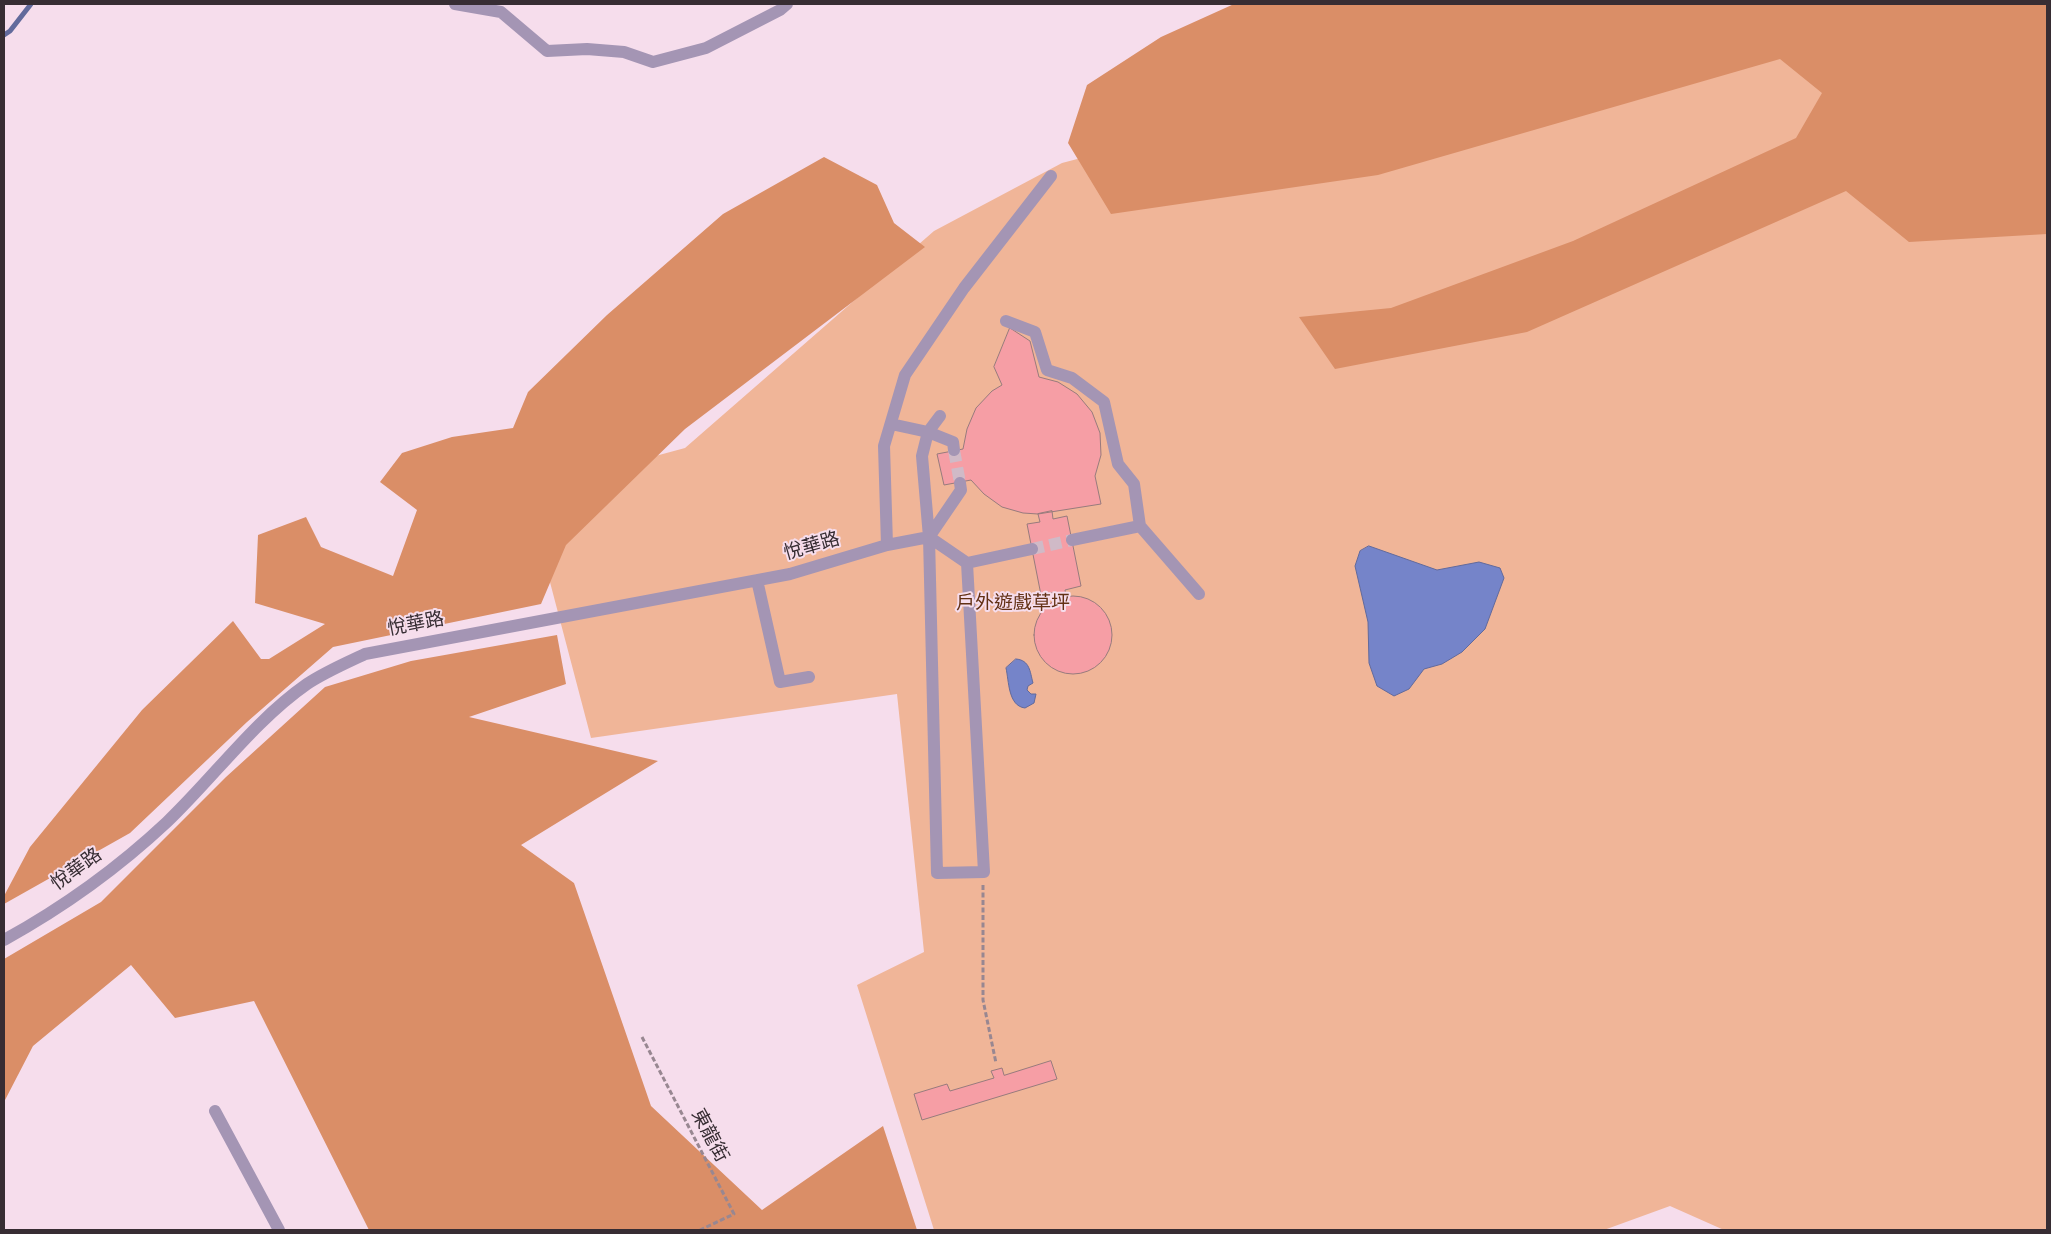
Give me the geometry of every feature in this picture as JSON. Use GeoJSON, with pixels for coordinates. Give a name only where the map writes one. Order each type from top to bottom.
{"type":"FeatureCollection","features":[{"type":"Feature","properties":{"kind":"street"},"geometry":{"type":"LineString","coordinates":[[454,4],[501,12],[547,51],[587,48],[624,52],[653,62],[706,48],[780,10],[787,4]]}},
{"type":"Feature","properties":{"kind":"street"},"geometry":{"type":"LineString","coordinates":[[887,545],[884,446],[905,375],[964,288],[1051,176]]}},
{"type":"Feature","properties":{"kind":"street"},"geometry":{"type":"LineString","coordinates":[[1006,321],[1035,332],[1047,370],[1072,378],[1104,402],[1118,464],[1134,484],[1140,526],[1199,594]]}},
{"type":"Feature","properties":{"kind":"street"},"geometry":{"type":"LineString","coordinates":[[940,416],[928,432],[922,456],[929,537],[937,873],[984,872],[966,563]]}},
{"type":"Feature","properties":{"kind":"street"},"geometry":{"type":"LineString","coordinates":[[891,424],[928,432],[953,442],[954,450]]}},
{"type":"Feature","properties":{"kind":"street"},"geometry":{"type":"LineString","coordinates":[[929,537],[961,490],[960,483]]}},
{"type":"Feature","properties":{"kind":"street"},"geometry":{"type":"LineString","coordinates":[[1072,540],[1140,526]]}},
{"type":"Feature","properties":{"kind":"street"},"geometry":{"type":"LineString","coordinates":[[929,537],[966,563],[1032,549]]}},
{"type":"Feature","properties":{"kind":"street","name":"悅華路"},"geometry":{"type":"LineString","coordinates":[[4,940],[39,920],[111,870],[166,823],[270,715],[308,683],[364,654],[790,574],[887,545],[929,537]]}},
{"type":"Feature","properties":{"kind":"street"},"geometry":{"type":"LineString","coordinates":[[757,580],[780,682],[808,677]]}},
{"type":"Feature","properties":{"kind":"street"},"geometry":{"type":"LineString","coordinates":[[215,1111],[279,1230]]}},
{"type":"Feature","properties":{"kind":"path"},"geometry":{"type":"LineString","coordinates":[[984,872],[983,1000],[996,1063]]}},
{"type":"Feature","properties":{"kind":"path","name":"東龍街"},"geometry":{"type":"LineString","coordinates":[[642,1037],[734,1214],[700,1230]]}},
{"type":"Feature","properties":{"kind":"green space","name":"戶外遊戲草坪"},"geometry":{"type":"Polygon","coordinates":[[[1669,4],[2047,4],[2047,1230],[1724,1230],[1670,1206],[1604,1230],[934,1230],[857,985],[924,952],[897,694],[591,738],[526,491],[685,448],[934,231],[1062,163],[1669,4]]]}},
{"type":"Feature","properties":{"kind":"shaded area"},"geometry":{"type":"Polygon","coordinates":[[[1234,4],[2047,4],[2047,234],[1909,242],[1846,191],[1527,332],[1335,369],[1299,317],[1391,308],[1573,241],[1796,138],[1822,93],[1780,59],[1378,175],[1111,214],[1068,143],[1087,85],[1161,37],[1234,4]]]}},
{"type":"Feature","properties":{"kind":"shaded area"},"geometry":{"type":"Polygon","coordinates":[[[824,157],[877,185],[894,223],[925,247],[685,429],[566,545],[541,604],[333,647],[247,722],[130,833],[4,904],[4,896],[30,847],[142,710],[233,621],[261,659],[269,659],[325,624],[255,603],[258,535],[306,517],[321,547],[393,576],[417,510],[380,482],[402,453],[452,437],[513,428],[528,392],[607,315],[723,214],[824,157]]]}},
{"type":"Feature","properties":{"kind":"shaded area"},"geometry":{"type":"Polygon","coordinates":[[[557,635],[566,684],[469,717],[658,761],[521,845],[574,883],[651,1106],[762,1210],[883,1126],[917,1230],[369,1230],[254,1001],[175,1018],[131,965],[33,1046],[4,1102],[4,959],[101,902],[226,777],[325,687],[411,661],[557,635]]]}},
{"type":"Feature","properties":{"kind":"water"},"geometry":{"type":"Polygon","coordinates":[[[1369,546],[1437,570],[1479,562],[1500,568],[1504,578],[1485,629],[1462,652],[1442,664],[1424,669],[1409,689],[1394,696],[1377,686],[1369,663],[1368,622],[1355,566],[1360,551],[1369,546]]]}},
{"type":"Feature","properties":{"kind":"water"},"geometry":{"type":"Polygon","coordinates":[[[1016,659],[1021,660],[1029,667],[1033,683],[1028,686],[1027,690],[1031,694],[1036,694],[1034,703],[1025,708],[1015,703],[1010,692],[1006,668],[1016,659]]]}},
{"type":"Feature","properties":{"kind":"building"},"geometry":{"type":"Polygon","coordinates":[[[1010,328],[1030,341],[1039,377],[1058,382],[1077,394],[1092,412],[1100,433],[1101,455],[1095,476],[1101,504],[1038,514],[1023,513],[1002,507],[984,494],[971,480],[944,485],[937,454],[963,449],[967,429],[976,408],[992,391],[1002,385],[994,367],[1010,328]]]}},
{"type":"Feature","properties":{"kind":"building"},"geometry":{"type":"Polygon","coordinates":[[[1052,511],[1053,519],[1067,516],[1081,586],[1065,590],[1066,597],[1057,600],[1056,592],[1041,595],[1027,524],[1040,522],[1038,514],[1052,511]]]}},
{"type":"Feature","properties":{"kind":"building"},"geometry":{"type":"Polygon","coordinates":[[[1073,596],[1088,599],[1101,607],[1109,620],[1112,635],[1109,650],[1101,663],[1088,671],[1073,674],[1058,671],[1045,663],[1037,650],[1034,635],[1037,620],[1045,607],[1058,599],[1073,596]]]}},
{"type":"Feature","properties":{"kind":"building"},"geometry":{"type":"Polygon","coordinates":[[[1051,1061],[1057,1079],[922,1120],[914,1094],[947,1084],[950,1091],[994,1078],[991,1071],[1002,1068],[1004,1075],[1051,1061]]]}},
{"type":"Feature","properties":{"kind":"waterway"},"geometry":{"type":"LineString","coordinates":[[4,35],[10,31],[31,4]]}},
{"type":"Feature","properties":{"kind":"tunnel"},"geometry":{"type":"LineString","coordinates":[[954,450],[960,483]]}},
{"type":"Feature","properties":{"kind":"tunnel"},"geometry":{"type":"LineString","coordinates":[[1032,549],[1072,540]]}}]}
